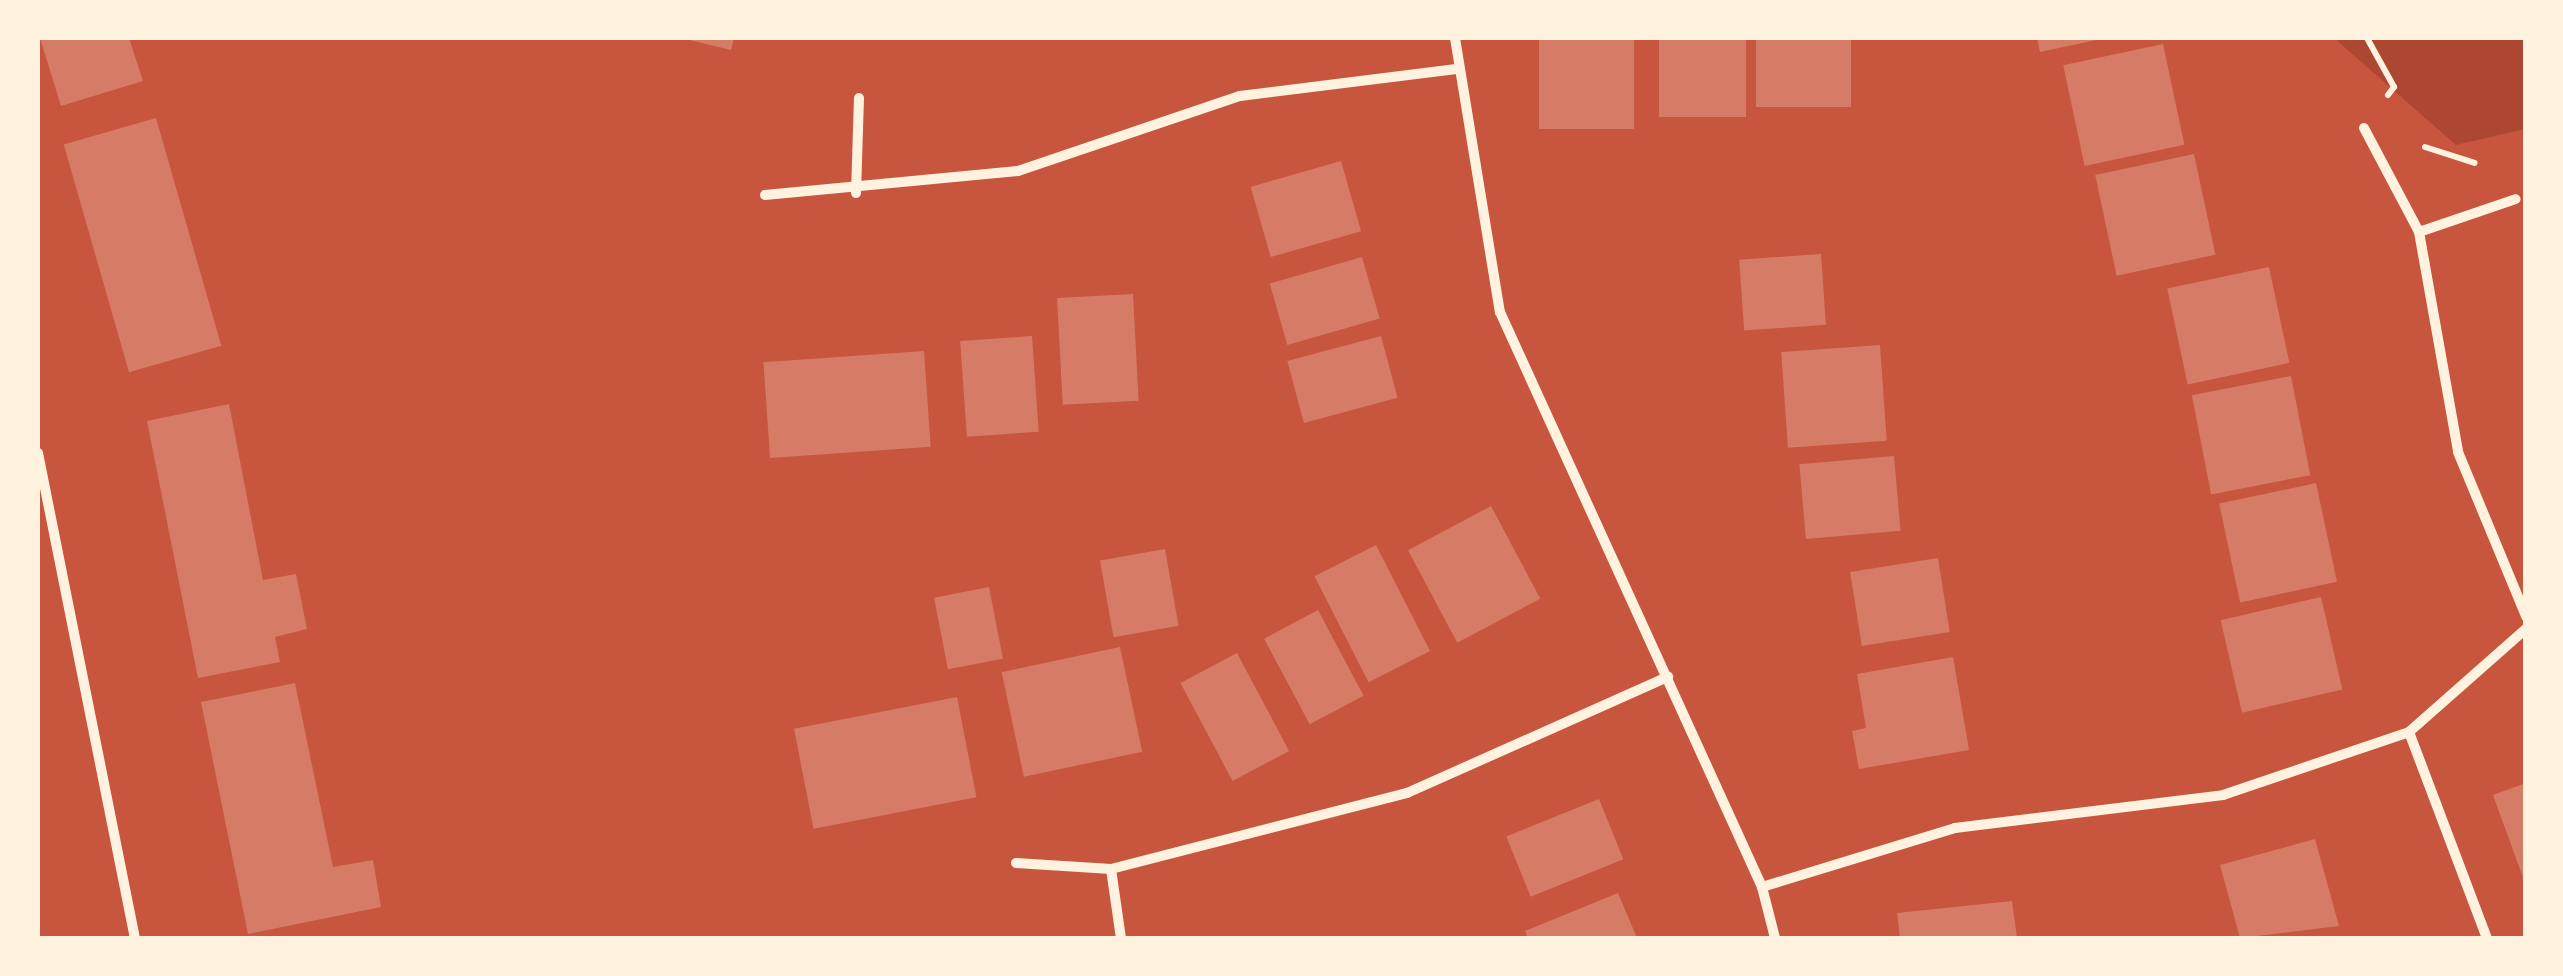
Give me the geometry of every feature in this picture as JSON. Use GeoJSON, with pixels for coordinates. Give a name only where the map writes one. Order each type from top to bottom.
{"type":"FeatureCollection","features":[{"type":"Feature","properties":{"kind":"street"},"geometry":{"type":"LineString","coordinates":[[1455,38],[1456,68],[1500,312],[1762,886],[1775,938]]}},
{"type":"Feature","properties":{"kind":"street"},"geometry":{"type":"LineString","coordinates":[[766,195],[856,193],[1018,171],[1240,96],[1456,68]]}},
{"type":"Feature","properties":{"kind":"street"},"geometry":{"type":"LineString","coordinates":[[856,193],[860,98]]}},
{"type":"Feature","properties":{"kind":"street"},"geometry":{"type":"LineString","coordinates":[[2364,128],[2420,232],[2458,452],[2526,616]]}},
{"type":"Feature","properties":{"kind":"street"},"geometry":{"type":"LineString","coordinates":[[2420,232],[2516,199]]}},
{"type":"Feature","properties":{"kind":"street"},"geometry":{"type":"LineString","coordinates":[[38,453],[134,938]]}},
{"type":"Feature","properties":{"kind":"street"},"geometry":{"type":"LineString","coordinates":[[1762,886],[1955,828],[2223,795],[2410,732],[2526,629]]}},
{"type":"Feature","properties":{"kind":"street"},"geometry":{"type":"LineString","coordinates":[[1016,863],[1111,869],[1406,794],[1668,676]]}},
{"type":"Feature","properties":{"kind":"street"},"geometry":{"type":"LineString","coordinates":[[2410,732],[2487,938]]}},
{"type":"Feature","properties":{"kind":"street"},"geometry":{"type":"LineString","coordinates":[[1111,869],[1121,938]]}},
{"type":"Feature","properties":{"kind":"path"},"geometry":{"type":"LineString","coordinates":[[2394,86],[2402,102]]}},
{"type":"Feature","properties":{"kind":"path"},"geometry":{"type":"LineString","coordinates":[[2416,132],[2423,147],[2483,165]]}},
{"type":"Feature","properties":{"kind":"shaded area"},"geometry":{"type":"Polygon","coordinates":[[[2334,38],[2525,38],[2525,129],[2456,145],[2334,38]]]}},
{"type":"Feature","properties":{"kind":"building"},"geometry":{"type":"Polygon","coordinates":[[[40,38],[129,38],[143,81],[61,106],[40,38]]]}},
{"type":"Feature","properties":{"kind":"building"},"geometry":{"type":"Polygon","coordinates":[[[681,38],[734,38],[731,50],[681,38]]]}},
{"type":"Feature","properties":{"kind":"building"},"geometry":{"type":"Polygon","coordinates":[[[1539,38],[1634,38],[1634,129],[1539,129],[1539,38]]]}},
{"type":"Feature","properties":{"kind":"building"},"geometry":{"type":"Polygon","coordinates":[[[1659,38],[1746,38],[1746,117],[1659,117],[1659,38]]]}},
{"type":"Feature","properties":{"kind":"building"},"geometry":{"type":"Polygon","coordinates":[[[1756,38],[1851,38],[1851,107],[1756,107],[1756,38]]]}},
{"type":"Feature","properties":{"kind":"building"},"geometry":{"type":"Polygon","coordinates":[[[2037,38],[2101,38],[2101,39],[2040,52],[2037,38]]]}},
{"type":"Feature","properties":{"kind":"building"},"geometry":{"type":"Polygon","coordinates":[[[2163,44],[2184,145],[2085,166],[2063,65],[2163,44]]]}},
{"type":"Feature","properties":{"kind":"building"},"geometry":{"type":"Polygon","coordinates":[[[156,118],[221,346],[129,372],[64,144],[156,118]]]}},
{"type":"Feature","properties":{"kind":"building"},"geometry":{"type":"Polygon","coordinates":[[[2194,154],[2215,255],[2117,276],[2095,175],[2194,154]]]}},
{"type":"Feature","properties":{"kind":"building"},"geometry":{"type":"Polygon","coordinates":[[[1341,161],[1361,231],[1271,257],[1251,187],[1341,161]]]}},
{"type":"Feature","properties":{"kind":"building"},"geometry":{"type":"Polygon","coordinates":[[[1821,254],[1826,325],[1744,331],[1739,260],[1821,254]]]}},
{"type":"Feature","properties":{"kind":"building"},"geometry":{"type":"Polygon","coordinates":[[[1362,257],[1380,319],[1287,345],[1270,283],[1362,257]]]}},
{"type":"Feature","properties":{"kind":"building"},"geometry":{"type":"Polygon","coordinates":[[[2269,267],[2289,363],[2188,384],[2167,289],[2269,267]]]}},
{"type":"Feature","properties":{"kind":"building"},"geometry":{"type":"Polygon","coordinates":[[[1133,294],[1139,401],[1063,405],[1057,298],[1133,294]]]}},
{"type":"Feature","properties":{"kind":"building"},"geometry":{"type":"Polygon","coordinates":[[[1032,336],[1039,432],[967,437],[960,341],[1032,336]]]}},
{"type":"Feature","properties":{"kind":"building"},"geometry":{"type":"Polygon","coordinates":[[[1381,336],[1398,398],[1304,423],[1287,361],[1381,336]]]}},
{"type":"Feature","properties":{"kind":"building"},"geometry":{"type":"Polygon","coordinates":[[[1880,345],[1887,441],[1788,448],[1781,352],[1880,345]]]}},
{"type":"Feature","properties":{"kind":"building"},"geometry":{"type":"Polygon","coordinates":[[[924,351],[931,447],[770,458],[763,362],[924,351]]]}},
{"type":"Feature","properties":{"kind":"building"},"geometry":{"type":"Polygon","coordinates":[[[2291,376],[2310,475],[2211,494],[2192,395],[2291,376]]]}},
{"type":"Feature","properties":{"kind":"building"},"geometry":{"type":"Polygon","coordinates":[[[229,404],[263,580],[296,574],[307,629],[275,637],[280,662],[198,678],[147,421],[229,404]]]}},
{"type":"Feature","properties":{"kind":"building"},"geometry":{"type":"Polygon","coordinates":[[[1894,456],[1901,531],[1806,539],[1799,464],[1894,456]]]}},
{"type":"Feature","properties":{"kind":"building"},"geometry":{"type":"Polygon","coordinates":[[[2316,483],[2337,582],[2240,602],[2219,504],[2316,483]]]}},
{"type":"Feature","properties":{"kind":"building"},"geometry":{"type":"Polygon","coordinates":[[[1491,506],[1540,599],[1457,643],[1408,550],[1491,506]]]}},
{"type":"Feature","properties":{"kind":"building"},"geometry":{"type":"Polygon","coordinates":[[[1376,545],[1430,651],[1369,682],[1315,576],[1376,545]]]}},
{"type":"Feature","properties":{"kind":"building"},"geometry":{"type":"Polygon","coordinates":[[[1165,549],[1179,626],[1114,637],[1100,560],[1165,549]]]}},
{"type":"Feature","properties":{"kind":"building"},"geometry":{"type":"Polygon","coordinates":[[[1938,558],[1950,632],[1862,646],[1850,572],[1938,558]]]}},
{"type":"Feature","properties":{"kind":"building"},"geometry":{"type":"Polygon","coordinates":[[[989,587],[1003,659],[948,669],[934,598],[989,587]]]}},
{"type":"Feature","properties":{"kind":"building"},"geometry":{"type":"Polygon","coordinates":[[[2321,597],[2342,690],[2242,713],[2221,620],[2321,597]]]}},
{"type":"Feature","properties":{"kind":"building"},"geometry":{"type":"Polygon","coordinates":[[[1318,610],[1364,696],[1310,724],[1264,639],[1318,610]]]}},
{"type":"Feature","properties":{"kind":"building"},"geometry":{"type":"Polygon","coordinates":[[[1120,647],[1142,752],[1024,777],[1002,672],[1120,647]]]}},
{"type":"Feature","properties":{"kind":"building"},"geometry":{"type":"Polygon","coordinates":[[[1237,653],[1289,751],[1233,781],[1180,683],[1237,653]]]}},
{"type":"Feature","properties":{"kind":"building"},"geometry":{"type":"Polygon","coordinates":[[[1953,657],[1969,750],[1859,769],[1852,731],[1866,728],[1857,674],[1953,657]]]}},
{"type":"Feature","properties":{"kind":"building"},"geometry":{"type":"Polygon","coordinates":[[[295,683],[333,867],[373,860],[381,907],[248,934],[201,702],[295,683]]]}},
{"type":"Feature","properties":{"kind":"building"},"geometry":{"type":"Polygon","coordinates":[[[957,697],[976,797],[814,829],[794,729],[957,697]]]}},
{"type":"Feature","properties":{"kind":"building"},"geometry":{"type":"Polygon","coordinates":[[[2526,783],[2526,883],[2525,883],[2493,795],[2526,783]]]}},
{"type":"Feature","properties":{"kind":"building"},"geometry":{"type":"Polygon","coordinates":[[[1599,799],[1623,859],[1531,897],[1506,836],[1599,799]]]}},
{"type":"Feature","properties":{"kind":"building"},"geometry":{"type":"Polygon","coordinates":[[[2315,839],[2339,926],[2240,938],[2220,865],[2315,839]]]}},
{"type":"Feature","properties":{"kind":"building"},"geometry":{"type":"Polygon","coordinates":[[[1618,893],[1637,938],[1528,938],[1525,931],[1618,893]]]}},
{"type":"Feature","properties":{"kind":"building"},"geometry":{"type":"Polygon","coordinates":[[[2012,901],[2017,938],[1900,938],[1897,913],[2012,901]]]}}]}
